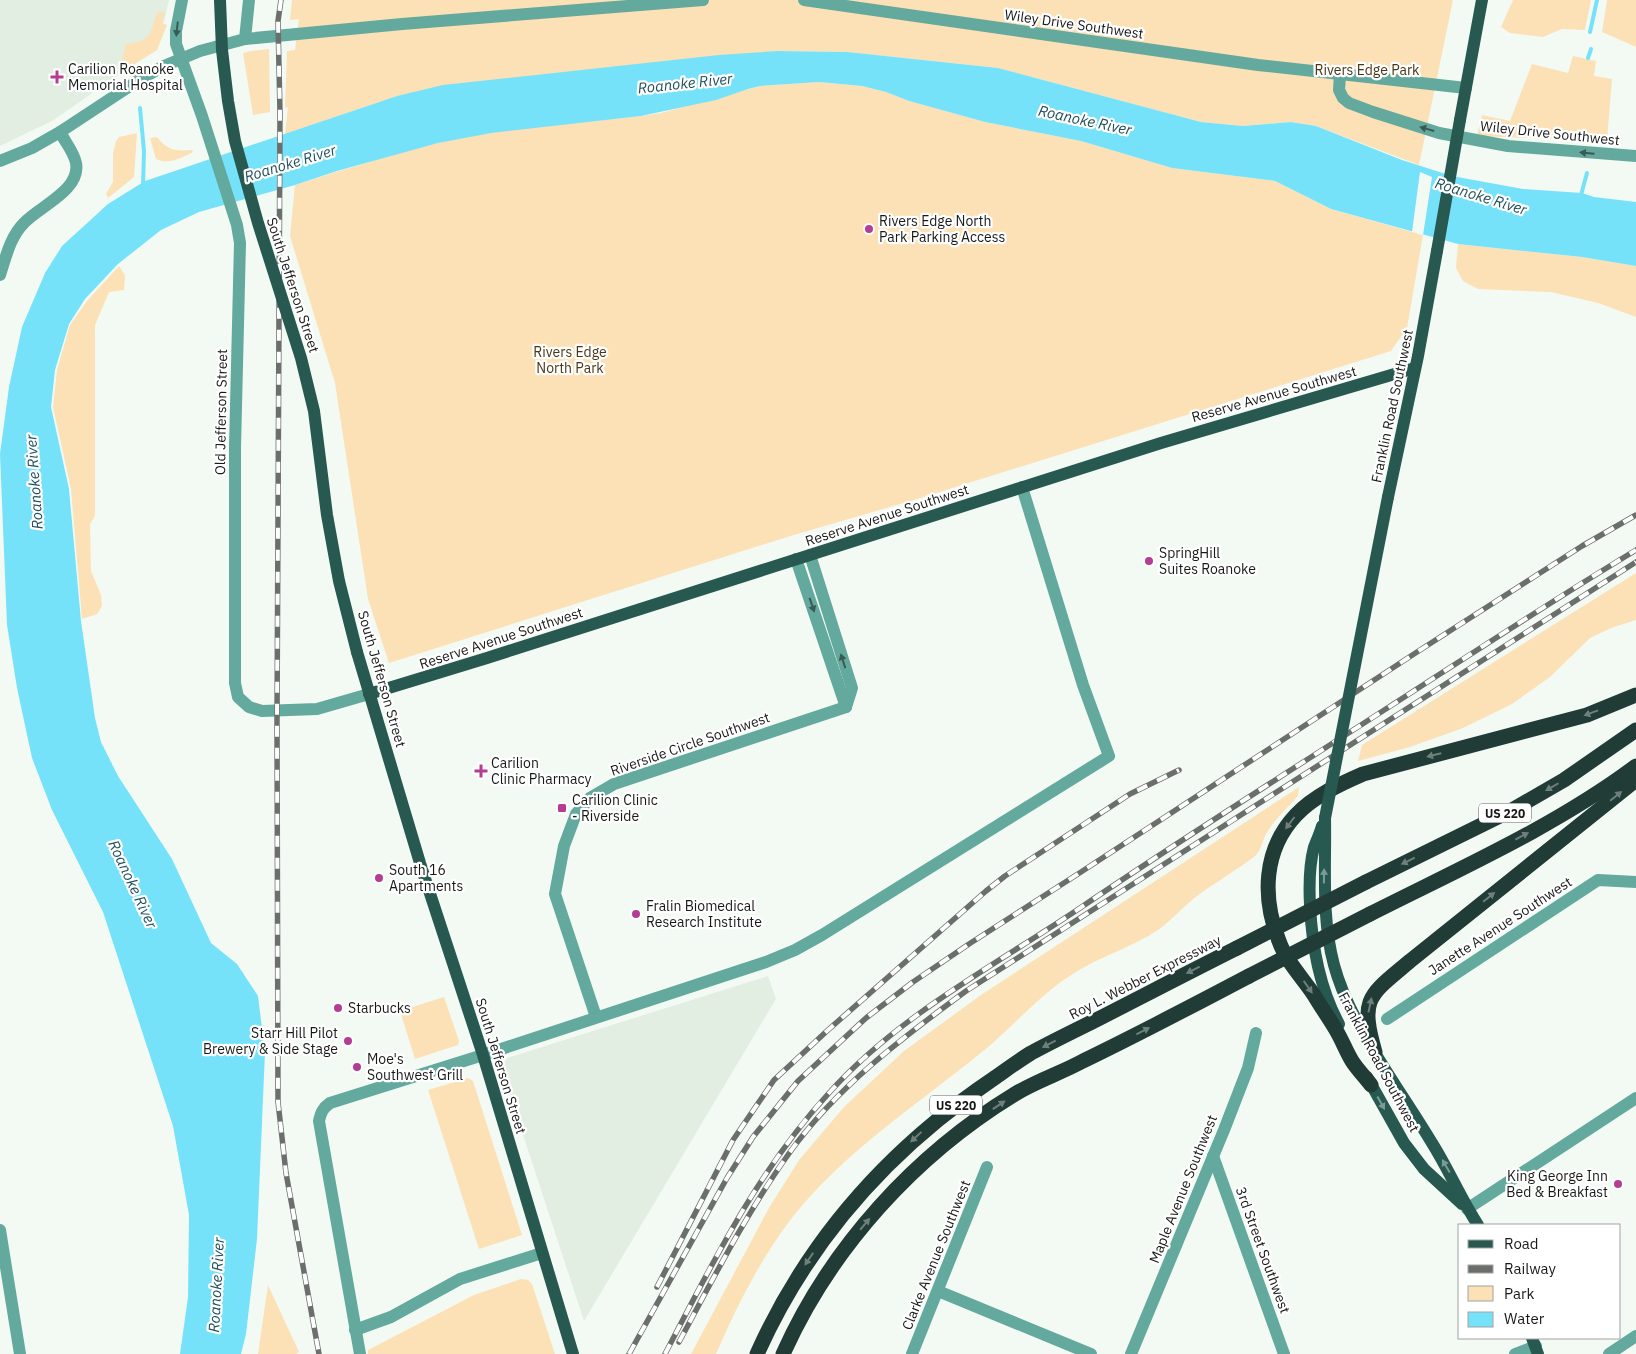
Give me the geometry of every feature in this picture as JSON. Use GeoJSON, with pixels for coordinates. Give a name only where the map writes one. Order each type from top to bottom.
{"type":"FeatureCollection","features":[{"type":"Feature","properties":{"kind":"highway"},"geometry":{"type":"LineString","coordinates":[[1371,1085],[1352,1062],[1336,1030],[1309,987],[1294,968],[1279,942],[1269,908],[1268,877],[1271,860],[1286,827],[1306,806],[1329,790],[1364,774],[1587,715],[1636,695]]}},
{"type":"Feature","properties":{"kind":"highway","name":"Roy L. Webber Expressway"},"geometry":{"type":"LineString","coordinates":[[757,1354],[785,1297],[808,1260],[857,1196],[884,1167],[922,1132],[961,1102],[1031,1053],[1366,882],[1512,810],[1564,780],[1636,730]]}},
{"type":"Feature","properties":{"kind":"highway","name":"US 220"},"geometry":{"type":"LineString","coordinates":[[783,1354],[804,1312],[825,1278],[878,1208],[907,1178],[968,1127],[1016,1094],[1082,1062],[1548,822],[1587,799],[1636,766]]}},
{"type":"Feature","properties":{"kind":"highway"},"geometry":{"type":"LineString","coordinates":[[1375,1052],[1369,1031],[1368,1017],[1370,1000],[1374,993],[1432,943],[1636,780]]}},
{"type":"Feature","properties":{"kind":"main road","name":"South Jefferson Street"},"geometry":{"type":"LineString","coordinates":[[220,0],[223,59],[235,141],[310,393],[327,515],[339,581],[357,652],[420,863],[483,1055],[573,1354]]}},
{"type":"Feature","properties":{"kind":"main road","name":"Franklin Road Southwest"},"geometry":{"type":"LineString","coordinates":[[1467,1209],[1424,1169],[1409,1149],[1371,1085],[1333,1013],[1318,972],[1314,948],[1309,885],[1314,848],[1325,818],[1415,368],[1482,0]]}},
{"type":"Feature","properties":{"kind":"main road","name":"Reserve Avenue Southwest"},"geometry":{"type":"LineString","coordinates":[[370,694],[1162,443],[1415,368]]}},
{"type":"Feature","properties":{"kind":"main road","name":"Franklin Road Southwest"},"geometry":{"type":"LineString","coordinates":[[1325,818],[1324,886],[1329,942],[1343,992],[1375,1052],[1449,1170],[1467,1209],[1477,1224]]}},
{"type":"Feature","properties":{"kind":"street","name":"Old Jefferson Street"},"geometry":{"type":"LineString","coordinates":[[182,0],[176,31],[176,44],[202,116],[237,225],[240,243],[235,447],[235,683],[238,697],[249,707],[262,711],[317,709],[370,694]]}},
{"type":"Feature","properties":{"kind":"street"},"geometry":{"type":"LineString","coordinates":[[246,39],[249,0]]}},
{"type":"Feature","properties":{"kind":"street"},"geometry":{"type":"LineString","coordinates":[[0,161],[32,148],[60,132],[139,80],[181,58],[246,39],[412,23],[703,0]]}},
{"type":"Feature","properties":{"kind":"street","name":"Wiley Drive Southwest"},"geometry":{"type":"LineString","coordinates":[[804,0],[1258,66],[1466,88]]}},
{"type":"Feature","properties":{"kind":"street","name":"Wiley Drive Southwest"},"geometry":{"type":"LineString","coordinates":[[1340,75],[1339,90],[1343,98],[1349,103],[1439,133],[1508,146],[1636,156]]}},
{"type":"Feature","properties":{"kind":"street"},"geometry":{"type":"LineString","coordinates":[[0,275],[14,235],[36,212],[67,189],[74,180],[77,171],[76,161],[60,132]]}},
{"type":"Feature","properties":{"kind":"street"},"geometry":{"type":"LineString","coordinates":[[360,1354],[320,1121],[320,1113],[324,1107],[330,1103],[766,962],[795,950],[1109,756],[1083,685],[1022,487]]}},
{"type":"Feature","properties":{"kind":"street"},"geometry":{"type":"LineString","coordinates":[[810,555],[852,688],[846,707]]}},
{"type":"Feature","properties":{"kind":"street"},"geometry":{"type":"LineString","coordinates":[[796,559],[846,707]]}},
{"type":"Feature","properties":{"kind":"street","name":"Riverside Circle Southwest"},"geometry":{"type":"LineString","coordinates":[[596,1017],[555,894],[564,846],[576,814],[590,798],[614,784],[846,707]]}},
{"type":"Feature","properties":{"kind":"street","name":"Janette Avenue Southwest"},"geometry":{"type":"LineString","coordinates":[[1387,1019],[1598,880],[1636,882]]}},
{"type":"Feature","properties":{"kind":"street","name":"Maple Avenue Southwest"},"geometry":{"type":"LineString","coordinates":[[1131,1354],[1248,1068],[1256,1033]]}},
{"type":"Feature","properties":{"kind":"street"},"geometry":{"type":"LineString","coordinates":[[1467,1209],[1636,1098]]}},
{"type":"Feature","properties":{"kind":"street","name":"3rd Street Southwest"},"geometry":{"type":"LineString","coordinates":[[1213,1156],[1284,1354]]}},
{"type":"Feature","properties":{"kind":"street","name":"Clarke Avenue Southwest"},"geometry":{"type":"LineString","coordinates":[[912,1354],[987,1167]]}},
{"type":"Feature","properties":{"kind":"street"},"geometry":{"type":"LineString","coordinates":[[0,1230],[20,1354]]}},
{"type":"Feature","properties":{"kind":"street"},"geometry":{"type":"LineString","coordinates":[[355,1330],[391,1317],[460,1279],[542,1253]]}},
{"type":"Feature","properties":{"kind":"street"},"geometry":{"type":"LineString","coordinates":[[938,1291],[1091,1354]]}},
{"type":"Feature","properties":{"kind":"street"},"geometry":{"type":"LineString","coordinates":[[1609,1354],[1636,1336]]}},
{"type":"Feature","properties":{"kind":"street"},"geometry":{"type":"LineString","coordinates":[[1515,1354],[1535,1346]]}},
{"type":"Feature","properties":{"kind":"shaded area","name":"Carilion Roanoke Memorial Hospital"},"geometry":{"type":"Polygon","coordinates":[[[0,0],[169,0],[159,44],[153,51],[52,121],[0,146],[0,0]]]}},
{"type":"Feature","properties":{"kind":"shaded area"},"geometry":{"type":"Polygon","coordinates":[[[768,976],[776,999],[584,1321],[501,1068],[507,1058],[768,976]]]}},
{"type":"Feature","properties":{"kind":"green space","name":"Rivers Edge Park"},"geometry":{"type":"Polygon","coordinates":[[[292,0],[1453,0],[1419,165],[1316,126],[1291,122],[1243,126],[1201,122],[998,68],[848,52],[777,51],[397,96],[285,134],[288,107],[285,108],[287,51],[295,50],[299,19],[290,20],[292,0]]]}},
{"type":"Feature","properties":{"kind":"green space"},"geometry":{"type":"Polygon","coordinates":[[[1513,0],[1591,0],[1585,30],[1562,29],[1543,37],[1510,33],[1501,27],[1513,0]]]}},
{"type":"Feature","properties":{"kind":"green space"},"geometry":{"type":"Polygon","coordinates":[[[1607,0],[1636,0],[1636,47],[1602,32],[1607,0]]]}},
{"type":"Feature","properties":{"kind":"green space"},"geometry":{"type":"Polygon","coordinates":[[[158,12],[165,13],[162,23],[167,25],[157,50],[125,70],[121,64],[126,44],[142,40],[150,34],[158,12]]]}},
{"type":"Feature","properties":{"kind":"green space"},"geometry":{"type":"Polygon","coordinates":[[[269,49],[270,112],[253,115],[243,53],[269,49]]]}},
{"type":"Feature","properties":{"kind":"green space"},"geometry":{"type":"Polygon","coordinates":[[[1573,56],[1596,61],[1594,76],[1612,79],[1607,141],[1477,136],[1482,115],[1510,121],[1532,64],[1568,73],[1573,56]]]}},
{"type":"Feature","properties":{"kind":"green space","name":"Rivers Edge North Park"},"geometry":{"type":"Polygon","coordinates":[[[819,82],[862,86],[985,122],[1081,141],[1172,168],[1275,181],[1331,209],[1423,235],[1407,328],[1391,351],[914,500],[787,537],[389,663],[368,599],[335,383],[290,236],[295,185],[438,143],[488,133],[661,113],[760,86],[819,82]]]}},
{"type":"Feature","properties":{"kind":"green space"},"geometry":{"type":"Polygon","coordinates":[[[137,133],[134,177],[108,198],[106,194],[113,182],[113,153],[116,141],[119,137],[137,133]]]}},
{"type":"Feature","properties":{"kind":"green space"},"geometry":{"type":"Polygon","coordinates":[[[157,137],[168,148],[192,150],[193,152],[170,161],[156,159],[150,138],[157,137]]]}},
{"type":"Feature","properties":{"kind":"green space"},"geometry":{"type":"Polygon","coordinates":[[[1458,244],[1582,257],[1636,266],[1636,317],[1598,303],[1551,292],[1478,289],[1463,281],[1456,268],[1458,244]]]}},
{"type":"Feature","properties":{"kind":"green space"},"geometry":{"type":"Polygon","coordinates":[[[119,266],[125,275],[124,290],[109,292],[95,325],[95,516],[90,524],[91,571],[101,595],[102,606],[97,614],[82,619],[71,489],[53,407],[57,370],[70,325],[87,301],[119,266]]]}},
{"type":"Feature","properties":{"kind":"green space"},"geometry":{"type":"Polygon","coordinates":[[[1636,573],[1636,620],[1611,628],[1590,638],[1550,677],[1512,704],[1463,728],[1410,747],[1358,761],[1362,745],[1636,573]]]}},
{"type":"Feature","properties":{"kind":"green space"},"geometry":{"type":"Polygon","coordinates":[[[1299,787],[1298,796],[1269,829],[1255,856],[1197,896],[1157,931],[1063,980],[982,1052],[884,1128],[837,1169],[815,1191],[783,1230],[761,1264],[742,1299],[716,1354],[691,1354],[769,1208],[799,1160],[844,1107],[904,1051],[981,995],[1299,787]]]}},
{"type":"Feature","properties":{"kind":"green space"},"geometry":{"type":"Polygon","coordinates":[[[444,997],[459,1041],[458,1045],[415,1059],[400,1011],[444,997]]]}},
{"type":"Feature","properties":{"kind":"green space"},"geometry":{"type":"Polygon","coordinates":[[[468,1078],[473,1081],[522,1235],[479,1249],[428,1090],[468,1078]]]}},
{"type":"Feature","properties":{"kind":"green space"},"geometry":{"type":"Polygon","coordinates":[[[521,1279],[528,1280],[532,1284],[555,1354],[368,1354],[368,1350],[474,1295],[521,1279]]]}},
{"type":"Feature","properties":{"kind":"green space"},"geometry":{"type":"Polygon","coordinates":[[[268,1285],[299,1352],[296,1354],[258,1354],[268,1285]]]}},
{"type":"Feature","properties":{"kind":"water","name":"Roanoke River"},"geometry":{"type":"Polygon","coordinates":[[[777,51],[848,52],[998,68],[1201,122],[1243,126],[1291,122],[1316,126],[1402,160],[1452,176],[1523,189],[1582,193],[1594,197],[1636,202],[1636,266],[1582,257],[1458,244],[1331,209],[1275,181],[1172,168],[1081,141],[985,122],[862,86],[819,82],[760,86],[716,100],[641,116],[491,133],[438,143],[199,212],[161,230],[118,264],[85,299],[69,324],[55,370],[51,407],[69,489],[81,621],[95,718],[101,742],[118,776],[172,859],[211,943],[237,964],[258,996],[265,1052],[257,1239],[246,1334],[241,1354],[180,1354],[188,1297],[189,1215],[173,1126],[103,912],[52,810],[32,758],[17,688],[7,625],[0,454],[9,387],[22,327],[45,273],[62,246],[108,204],[145,181],[397,96],[443,85],[719,55],[777,51]]]}},
{"type":"Feature","properties":{"kind":"pier"},"geometry":{"type":"Polygon","coordinates":[[[1420,172],[1432,177],[1423,235],[1412,232],[1420,172]]]}},
{"type":"Feature","properties":{"kind":"waterway"},"geometry":{"type":"LineString","coordinates":[[1590,32],[1597,0]]}},
{"type":"Feature","properties":{"kind":"waterway"},"geometry":{"type":"LineString","coordinates":[[1588,58],[1591,49]]}},
{"type":"Feature","properties":{"kind":"waterway"},"geometry":{"type":"LineString","coordinates":[[140,108],[144,151],[143,186]]}},
{"type":"Feature","properties":{"kind":"waterway"},"geometry":{"type":"LineString","coordinates":[[1581,195],[1587,173]]}},
{"type":"Feature","properties":{"kind":"railway"},"geometry":{"type":"LineString","coordinates":[[281,0],[278,21],[280,113],[277,721],[278,1102],[286,1173],[319,1354]]}},
{"type":"Feature","properties":{"kind":"railway"},"geometry":{"type":"LineString","coordinates":[[629,1354],[727,1178],[753,1137],[798,1081],[866,1018],[913,982],[969,944],[1417,652],[1582,546],[1636,515]]}},
{"type":"Feature","properties":{"kind":"railway"},"geometry":{"type":"LineString","coordinates":[[665,1354],[719,1251],[780,1153],[829,1093],[886,1039],[983,970],[1538,611],[1636,550]]}},
{"type":"Feature","properties":{"kind":"railway"},"geometry":{"type":"LineString","coordinates":[[679,1342],[745,1221],[790,1152],[828,1106],[895,1045],[966,991],[1636,562]]}},
{"type":"Feature","properties":{"kind":"railway"},"geometry":{"type":"LineString","coordinates":[[657,1287],[733,1140],[774,1080],[828,1030],[1005,876],[1130,794],[1179,770]]}},
{"type":"Feature","properties":{"kind":"place","name":"Carilion Roanoke Memorial Hospital"},"geometry":{"type":"Point","coordinates":[57,77]}},
{"type":"Feature","properties":{"kind":"place","name":"Rivers Edge North Park Parking Access"},"geometry":{"type":"Point","coordinates":[869,229]}},
{"type":"Feature","properties":{"kind":"place","name":"SpringHill Suites Roanoke"},"geometry":{"type":"Point","coordinates":[1149,561]}},
{"type":"Feature","properties":{"kind":"place","name":"Carilion Clinic Pharmacy"},"geometry":{"type":"Point","coordinates":[481,771]}},
{"type":"Feature","properties":{"kind":"place","name":"Carilion Clinic - Riverside"},"geometry":{"type":"Point","coordinates":[562,808]}},
{"type":"Feature","properties":{"kind":"place","name":"South 16 Apartments"},"geometry":{"type":"Point","coordinates":[379,878]}},
{"type":"Feature","properties":{"kind":"place","name":"Fralin Biomedical Research Institute"},"geometry":{"type":"Point","coordinates":[636,914]}},
{"type":"Feature","properties":{"kind":"place","name":"Starbucks"},"geometry":{"type":"Point","coordinates":[338,1008]}},
{"type":"Feature","properties":{"kind":"place","name":"Starr Hill Pilot Brewery & Side Stage"},"geometry":{"type":"Point","coordinates":[348,1041]}},
{"type":"Feature","properties":{"kind":"place","name":"Moe's Southwest Grill"},"geometry":{"type":"Point","coordinates":[357,1067]}},
{"type":"Feature","properties":{"kind":"place","name":"King George Inn Bed & Breakfast"},"geometry":{"type":"Point","coordinates":[1618,1184]}}]}
